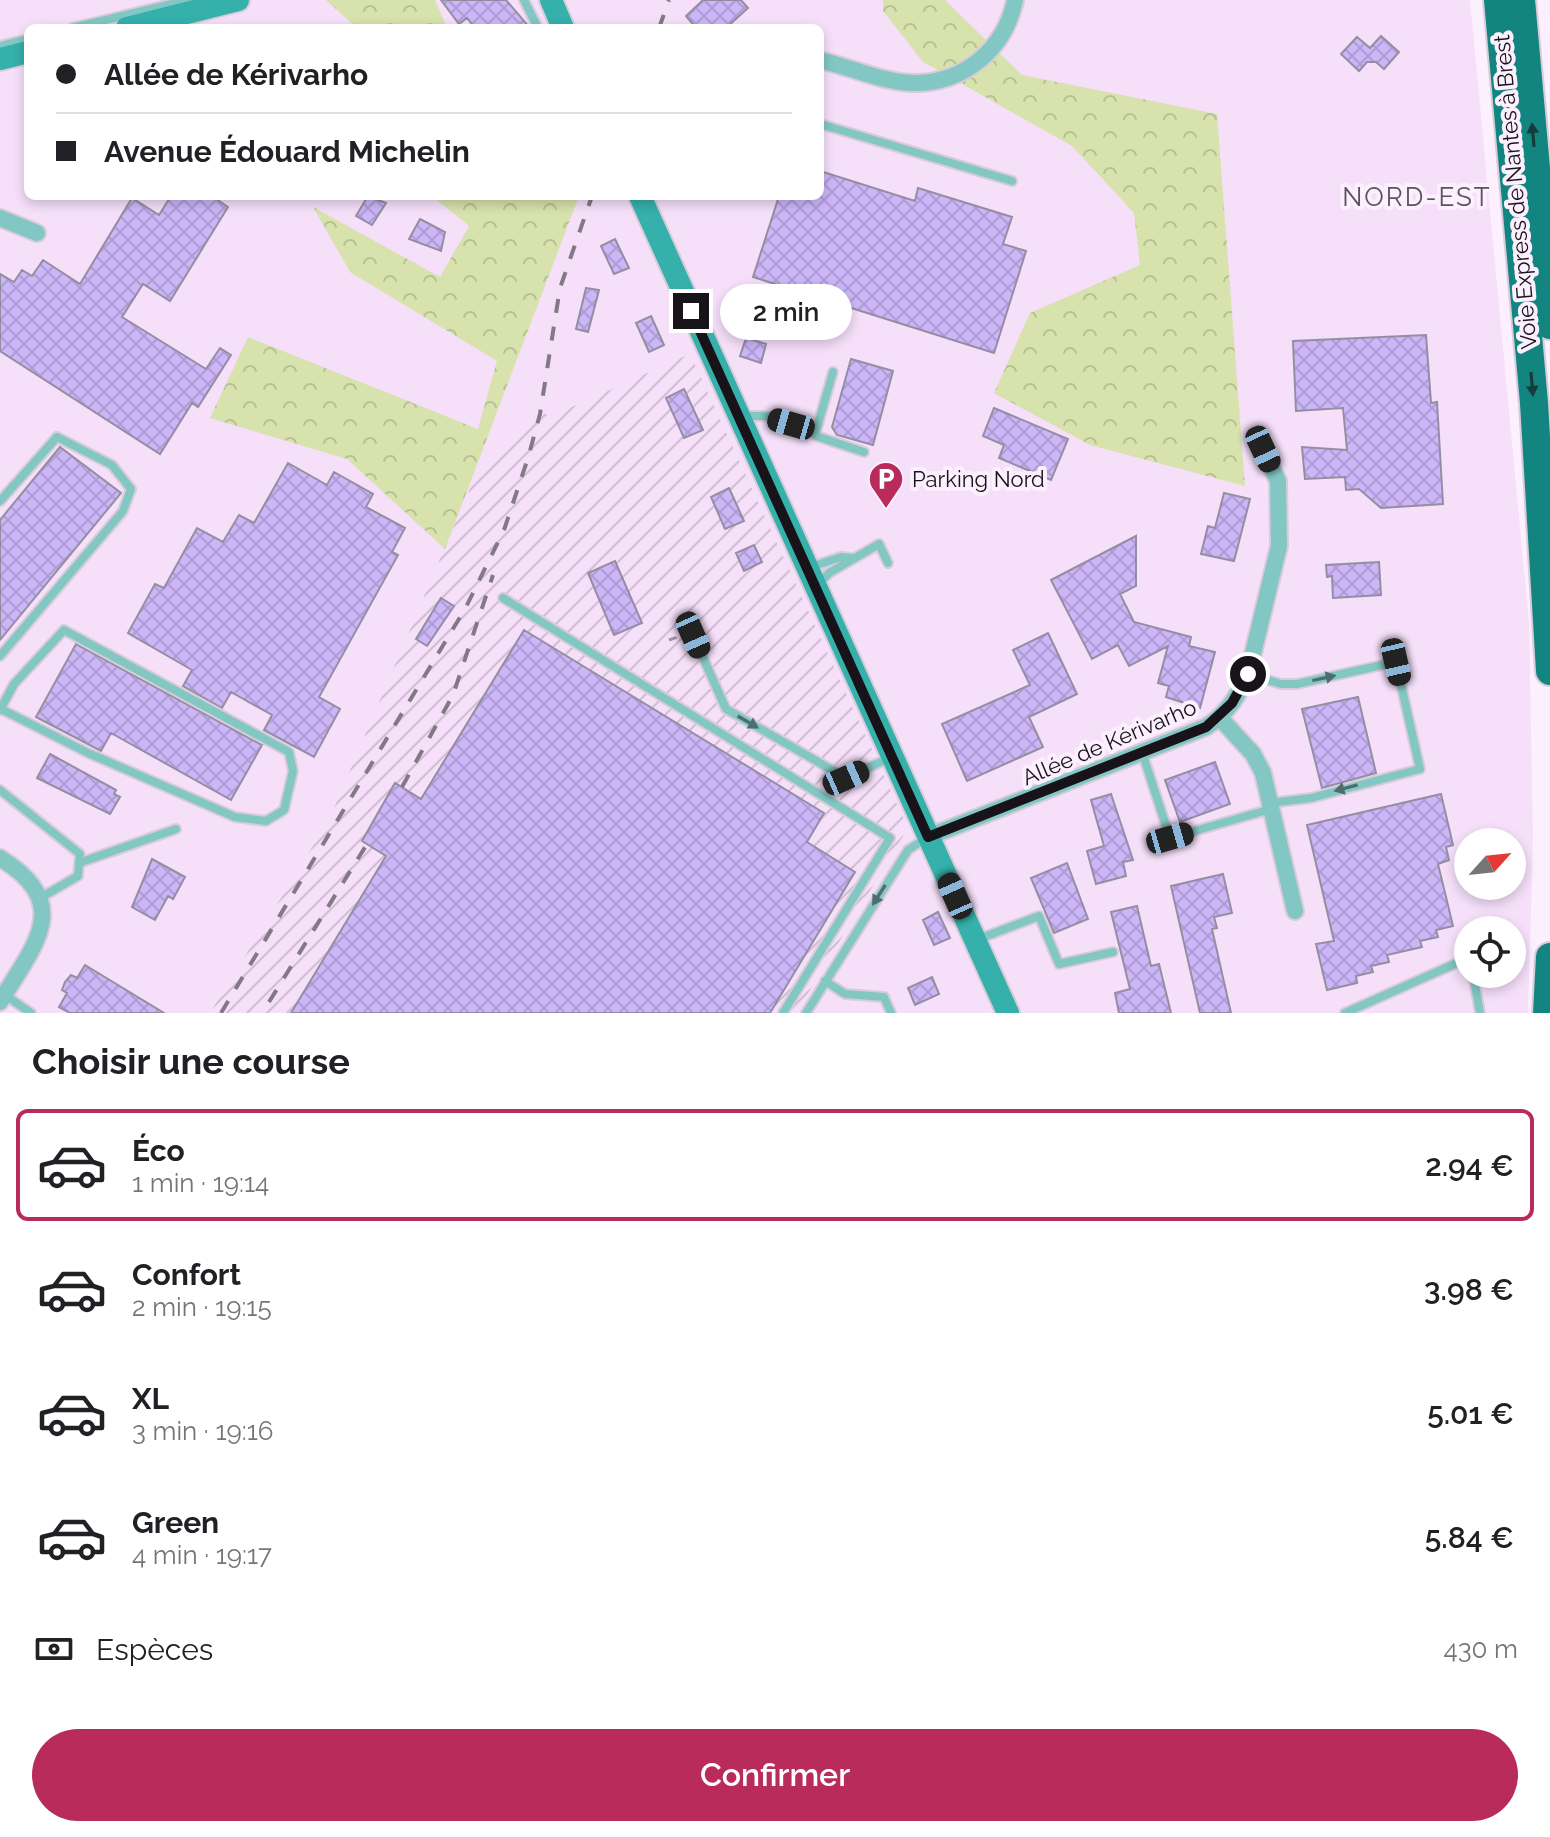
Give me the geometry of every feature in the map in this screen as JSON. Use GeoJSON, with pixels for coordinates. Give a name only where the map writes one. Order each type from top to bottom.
{"type":"FeatureCollection","features":[{"type":"Feature","properties":{"kind":"highway","name":"Voie Express de Nantes à Brest"},"geometry":{"type":"LineString","coordinates":[[1498,0],[1534,403],[1550,671]]}},
{"type":"Feature","properties":{"kind":"highway","name":"Voie Express de Nantes à Brest"},"geometry":{"type":"LineString","coordinates":[[1521,0],[1550,325]]}},
{"type":"Feature","properties":{"kind":"highway"},"geometry":{"type":"LineString","coordinates":[[1547,1013],[1550,957]]}},
{"type":"Feature","properties":{"kind":"main road"},"geometry":{"type":"LineString","coordinates":[[143,24],[238,0]]}},
{"type":"Feature","properties":{"kind":"main road"},"geometry":{"type":"LineString","coordinates":[[551,0],[561,24]]}},
{"type":"Feature","properties":{"kind":"main road"},"geometry":{"type":"LineString","coordinates":[[0,59],[24,53]]}},
{"type":"Feature","properties":{"kind":"main road"},"geometry":{"type":"LineString","coordinates":[[642,200],[1008,1013]]}},
{"type":"Feature","properties":{"kind":"street"},"geometry":{"type":"LineString","coordinates":[[824,61],[911,83],[963,72],[1003,38],[1015,0]]}},
{"type":"Feature","properties":{"kind":"street"},"geometry":{"type":"LineString","coordinates":[[0,218],[37,233]]}},
{"type":"Feature","properties":{"kind":"street","name":"Allée de Kérivarho"},"geometry":{"type":"LineString","coordinates":[[928,837],[1206,727],[1220,718],[1248,674],[1279,546],[1278,481],[1263,449]]}},
{"type":"Feature","properties":{"kind":"street"},"geometry":{"type":"LineString","coordinates":[[1220,718],[1253,754],[1263,773],[1295,911]]}},
{"type":"Feature","properties":{"kind":"street"},"geometry":{"type":"LineString","coordinates":[[0,858],[14,866],[40,898],[44,909],[39,936],[2,998]]}},
{"type":"Feature","properties":{"kind":"lane"},"geometry":{"type":"LineString","coordinates":[[89,24],[188,0]]}},
{"type":"Feature","properties":{"kind":"lane"},"geometry":{"type":"LineString","coordinates":[[524,0],[536,24]]}},
{"type":"Feature","properties":{"kind":"lane"},"geometry":{"type":"LineString","coordinates":[[0,46],[24,40]]}},
{"type":"Feature","properties":{"kind":"lane"},"geometry":{"type":"LineString","coordinates":[[824,125],[1012,181]]}},
{"type":"Feature","properties":{"kind":"lane"},"geometry":{"type":"LineString","coordinates":[[833,372],[816,436],[864,452]]}},
{"type":"Feature","properties":{"kind":"lane"},"geometry":{"type":"LineString","coordinates":[[738,416],[765,416],[816,431]]}},
{"type":"Feature","properties":{"kind":"lane"},"geometry":{"type":"LineString","coordinates":[[0,501],[57,437],[112,465],[131,489],[123,511],[0,656]]}},
{"type":"Feature","properties":{"kind":"lane"},"geometry":{"type":"LineString","coordinates":[[812,578],[829,573],[879,544],[888,563]]}},
{"type":"Feature","properties":{"kind":"lane"},"geometry":{"type":"LineString","coordinates":[[836,546],[841,557]]}},
{"type":"Feature","properties":{"kind":"lane"},"geometry":{"type":"LineString","coordinates":[[812,578],[841,557],[852,558]]}},
{"type":"Feature","properties":{"kind":"lane"},"geometry":{"type":"LineString","coordinates":[[503,598],[890,838],[783,1013]]}},
{"type":"Feature","properties":{"kind":"lane"},"geometry":{"type":"LineString","coordinates":[[64,630],[289,752],[293,771],[284,810],[266,821],[235,817],[88,753],[0,710],[14,684],[64,630]]}},
{"type":"Feature","properties":{"kind":"lane"},"geometry":{"type":"LineString","coordinates":[[693,635],[726,709],[846,778],[892,757]]}},
{"type":"Feature","properties":{"kind":"lane"},"geometry":{"type":"LineString","coordinates":[[1142,752],[1170,838],[1271,806],[1420,769],[1396,662],[1297,684],[1281,684],[1248,674]]}},
{"type":"Feature","properties":{"kind":"lane"},"geometry":{"type":"LineString","coordinates":[[0,790],[80,854],[78,876],[40,898]]}},
{"type":"Feature","properties":{"kind":"lane"},"geometry":{"type":"LineString","coordinates":[[79,863],[176,829]]}},
{"type":"Feature","properties":{"kind":"lane"},"geometry":{"type":"LineString","coordinates":[[806,1013],[908,850],[928,837]]}},
{"type":"Feature","properties":{"kind":"lane"},"geometry":{"type":"LineString","coordinates":[[975,940],[1039,916],[1059,964],[1113,952]]}},
{"type":"Feature","properties":{"kind":"lane"},"geometry":{"type":"LineString","coordinates":[[1345,1013],[1454,964]]}},
{"type":"Feature","properties":{"kind":"lane"},"geometry":{"type":"LineString","coordinates":[[825,981],[845,994],[884,997],[891,1013]]}},
{"type":"Feature","properties":{"kind":"lane"},"geometry":{"type":"LineString","coordinates":[[1476,988],[1480,1013]]}},
{"type":"Feature","properties":{"kind":"lane"},"geometry":{"type":"LineString","coordinates":[[2,998],[31,1013]]}},
{"type":"Feature","properties":{"kind":"shaded area"},"geometry":{"type":"Polygon","coordinates":[[[0,0],[1470,0],[1529,623],[1533,839],[1528,1013],[0,1013],[0,0]]]}},
{"type":"Feature","properties":{"kind":"shaded area"},"geometry":{"type":"Polygon","coordinates":[[[690,354],[908,828],[796,1013],[210,1013],[329,820],[477,472],[535,413],[554,415],[690,354]]]}},
{"type":"Feature","properties":{"kind":"green space"},"geometry":{"type":"Polygon","coordinates":[[[326,0],[435,0],[445,24],[353,24],[326,0]]]}},
{"type":"Feature","properties":{"kind":"green space"},"geometry":{"type":"Polygon","coordinates":[[[883,0],[945,0],[1022,75],[1217,114],[1245,486],[1090,445],[994,393],[1030,313],[1140,265],[1134,213],[1072,146],[923,62],[883,11],[883,0]]]}},
{"type":"Feature","properties":{"kind":"green space"},"geometry":{"type":"Polygon","coordinates":[[[437,200],[577,200],[445,549],[347,459],[210,418],[248,337],[478,429],[497,361],[350,272],[313,207],[440,277],[469,226],[437,200]]]}},
{"type":"Feature","properties":{"kind":"building"},"geometry":{"type":"Polygon","coordinates":[[[441,0],[506,0],[527,24],[472,24],[467,18],[459,24],[441,0]]]}},
{"type":"Feature","properties":{"kind":"building"},"geometry":{"type":"Polygon","coordinates":[[[703,0],[741,0],[748,8],[730,24],[693,24],[686,16],[703,0]]]}},
{"type":"Feature","properties":{"kind":"building"},"geometry":{"type":"Polygon","coordinates":[[[1381,36],[1399,52],[1384,69],[1376,62],[1367,62],[1359,71],[1341,54],[1357,37],[1370,48],[1381,36]]]}},
{"type":"Feature","properties":{"kind":"building"},"geometry":{"type":"Polygon","coordinates":[[[824,172],[915,201],[918,188],[1012,217],[1003,244],[1026,251],[994,353],[753,277],[778,200],[824,200],[824,172]]]}},
{"type":"Feature","properties":{"kind":"building"},"geometry":{"type":"Polygon","coordinates":[[[131,200],[159,215],[168,200],[218,200],[228,207],[170,301],[143,284],[122,317],[206,369],[220,348],[231,355],[198,407],[192,403],[160,454],[0,351],[0,274],[14,282],[22,270],[32,276],[43,260],[80,284],[131,200]]]}},
{"type":"Feature","properties":{"kind":"building"},"geometry":{"type":"Polygon","coordinates":[[[366,200],[386,203],[372,225],[356,216],[366,200]]]}},
{"type":"Feature","properties":{"kind":"building"},"geometry":{"type":"Polygon","coordinates":[[[420,219],[445,232],[441,251],[409,239],[420,219]]]}},
{"type":"Feature","properties":{"kind":"building"},"geometry":{"type":"Polygon","coordinates":[[[615,239],[629,268],[614,274],[601,246],[615,239]]]}},
{"type":"Feature","properties":{"kind":"building"},"geometry":{"type":"Polygon","coordinates":[[[586,288],[599,290],[588,332],[576,329],[586,288]]]}},
{"type":"Feature","properties":{"kind":"building"},"geometry":{"type":"Polygon","coordinates":[[[651,316],[664,345],[649,352],[636,323],[651,316]]]}},
{"type":"Feature","properties":{"kind":"building"},"geometry":{"type":"Polygon","coordinates":[[[1426,335],[1431,403],[1437,402],[1443,504],[1381,508],[1359,489],[1346,490],[1345,477],[1305,479],[1302,447],[1347,450],[1343,408],[1296,411],[1293,341],[1426,335]]]}},
{"type":"Feature","properties":{"kind":"building"},"geometry":{"type":"Polygon","coordinates":[[[746,338],[766,344],[761,363],[740,356],[746,338]]]}},
{"type":"Feature","properties":{"kind":"building"},"geometry":{"type":"Polygon","coordinates":[[[851,359],[893,371],[873,445],[837,435],[832,427],[851,359]]]}},
{"type":"Feature","properties":{"kind":"building"},"geometry":{"type":"Polygon","coordinates":[[[684,389],[703,430],[684,438],[666,398],[684,389]]]}},
{"type":"Feature","properties":{"kind":"building"},"geometry":{"type":"Polygon","coordinates":[[[994,408],[1068,439],[1051,480],[999,458],[1004,445],[983,436],[994,408]]]}},
{"type":"Feature","properties":{"kind":"building"},"geometry":{"type":"Polygon","coordinates":[[[60,447],[121,493],[0,640],[0,520],[60,447]]]}},
{"type":"Feature","properties":{"kind":"building"},"geometry":{"type":"Polygon","coordinates":[[[288,463],[327,485],[334,472],[373,494],[366,507],[405,528],[392,552],[398,555],[319,697],[340,709],[314,757],[264,730],[272,715],[231,692],[222,708],[183,686],[192,670],[128,633],[155,584],[164,588],[197,528],[223,542],[239,515],[254,523],[288,463]]]}},
{"type":"Feature","properties":{"kind":"building"},"geometry":{"type":"Polygon","coordinates":[[[729,488],[744,521],[725,529],[711,497],[729,488]]]}},
{"type":"Feature","properties":{"kind":"building"},"geometry":{"type":"Polygon","coordinates":[[[1224,493],[1250,499],[1234,561],[1201,554],[1208,526],[1215,528],[1224,493]]]}},
{"type":"Feature","properties":{"kind":"building"},"geometry":{"type":"Polygon","coordinates":[[[1136,536],[1136,586],[1120,594],[1134,622],[1191,637],[1189,646],[1215,652],[1200,708],[1166,697],[1169,686],[1158,683],[1168,646],[1129,666],[1118,645],[1092,659],[1051,580],[1136,536]]]}},
{"type":"Feature","properties":{"kind":"building"},"geometry":{"type":"Polygon","coordinates":[[[754,545],[762,562],[744,571],[736,553],[754,545]]]}},
{"type":"Feature","properties":{"kind":"building"},"geometry":{"type":"Polygon","coordinates":[[[615,561],[642,623],[614,635],[588,573],[615,561]]]}},
{"type":"Feature","properties":{"kind":"building"},"geometry":{"type":"Polygon","coordinates":[[[1379,562],[1381,595],[1333,598],[1332,576],[1327,577],[1326,565],[1379,562]]]}},
{"type":"Feature","properties":{"kind":"building"},"geometry":{"type":"Polygon","coordinates":[[[441,598],[454,606],[427,646],[416,639],[441,598]]]}},
{"type":"Feature","properties":{"kind":"building"},"geometry":{"type":"Polygon","coordinates":[[[524,630],[824,813],[807,842],[855,872],[770,1013],[291,1013],[386,856],[362,841],[395,783],[421,799],[524,630]]]}},
{"type":"Feature","properties":{"kind":"building"},"geometry":{"type":"Polygon","coordinates":[[[1048,633],[1077,694],[1029,717],[1043,747],[967,781],[942,724],[1030,685],[1013,650],[1048,633]]]}},
{"type":"Feature","properties":{"kind":"building"},"geometry":{"type":"Polygon","coordinates":[[[76,644],[262,745],[231,800],[111,733],[101,751],[36,717],[76,644]]]}},
{"type":"Feature","properties":{"kind":"building"},"geometry":{"type":"Polygon","coordinates":[[[1358,697],[1376,773],[1322,788],[1302,709],[1358,697]]]}},
{"type":"Feature","properties":{"kind":"building"},"geometry":{"type":"Polygon","coordinates":[[[50,754],[116,790],[114,794],[120,797],[110,814],[37,778],[50,754]]]}},
{"type":"Feature","properties":{"kind":"building"},"geometry":{"type":"Polygon","coordinates":[[[1215,762],[1230,804],[1180,822],[1165,780],[1215,762]]]}},
{"type":"Feature","properties":{"kind":"building"},"geometry":{"type":"Polygon","coordinates":[[[1111,794],[1133,860],[1123,862],[1126,876],[1096,884],[1087,851],[1104,846],[1091,800],[1111,794]]]}},
{"type":"Feature","properties":{"kind":"building"},"geometry":{"type":"Polygon","coordinates":[[[1441,794],[1453,845],[1446,847],[1449,860],[1438,864],[1453,926],[1436,930],[1438,937],[1420,941],[1422,947],[1387,955],[1389,962],[1371,966],[1373,972],[1356,976],[1357,983],[1327,990],[1316,944],[1334,941],[1307,825],[1441,794]]]}},
{"type":"Feature","properties":{"kind":"building"},"geometry":{"type":"Polygon","coordinates":[[[152,859],[185,877],[173,899],[168,896],[155,920],[132,907],[152,859]]]}},
{"type":"Feature","properties":{"kind":"building"},"geometry":{"type":"Polygon","coordinates":[[[1067,863],[1088,919],[1054,933],[1031,878],[1067,863]]]}},
{"type":"Feature","properties":{"kind":"building"},"geometry":{"type":"Polygon","coordinates":[[[1223,874],[1232,913],[1214,917],[1217,928],[1212,929],[1231,1013],[1200,1013],[1171,886],[1223,874]]]}},
{"type":"Feature","properties":{"kind":"building"},"geometry":{"type":"Polygon","coordinates":[[[1137,906],[1151,966],[1159,964],[1171,1013],[1119,1013],[1115,993],[1130,989],[1111,912],[1137,906]]]}},
{"type":"Feature","properties":{"kind":"building"},"geometry":{"type":"Polygon","coordinates":[[[938,912],[950,938],[934,945],[923,920],[938,912]]]}},
{"type":"Feature","properties":{"kind":"building"},"geometry":{"type":"Polygon","coordinates":[[[85,965],[164,1013],[70,1013],[59,1007],[67,993],[62,990],[65,982],[71,975],[77,978],[85,965]]]}},
{"type":"Feature","properties":{"kind":"building"},"geometry":{"type":"Polygon","coordinates":[[[932,977],[939,994],[915,1005],[908,988],[932,977]]]}},
{"type":"Feature","properties":{"kind":"railway"},"geometry":{"type":"LineString","coordinates":[[660,24],[669,0]]}},
{"type":"Feature","properties":{"kind":"railway"},"geometry":{"type":"LineString","coordinates":[[221,1013],[465,609],[504,530],[540,414],[560,288],[591,200]]}},
{"type":"Feature","properties":{"kind":"railway"},"geometry":{"type":"LineString","coordinates":[[402,787],[453,695],[493,575]]}},
{"type":"Feature","properties":{"kind":"railway"},"geometry":{"type":"LineString","coordinates":[[269,1002],[367,844]]}},
{"type":"Feature","properties":{"kind":"place","name":"Parking Nord"},"geometry":{"type":"Point","coordinates":[886,510]}},
{"type":"Feature","properties":{"kind":"district","name":"NORD-EST"},"geometry":{"type":"Point","coordinates":[1417,197]}},
{"type":"Feature","properties":{"kind":"route"},"geometry":{"type":"LineString","coordinates":[[691,311],[928,837],[1206,727],[1220,718],[1232,703],[1248,674]]}}]}
